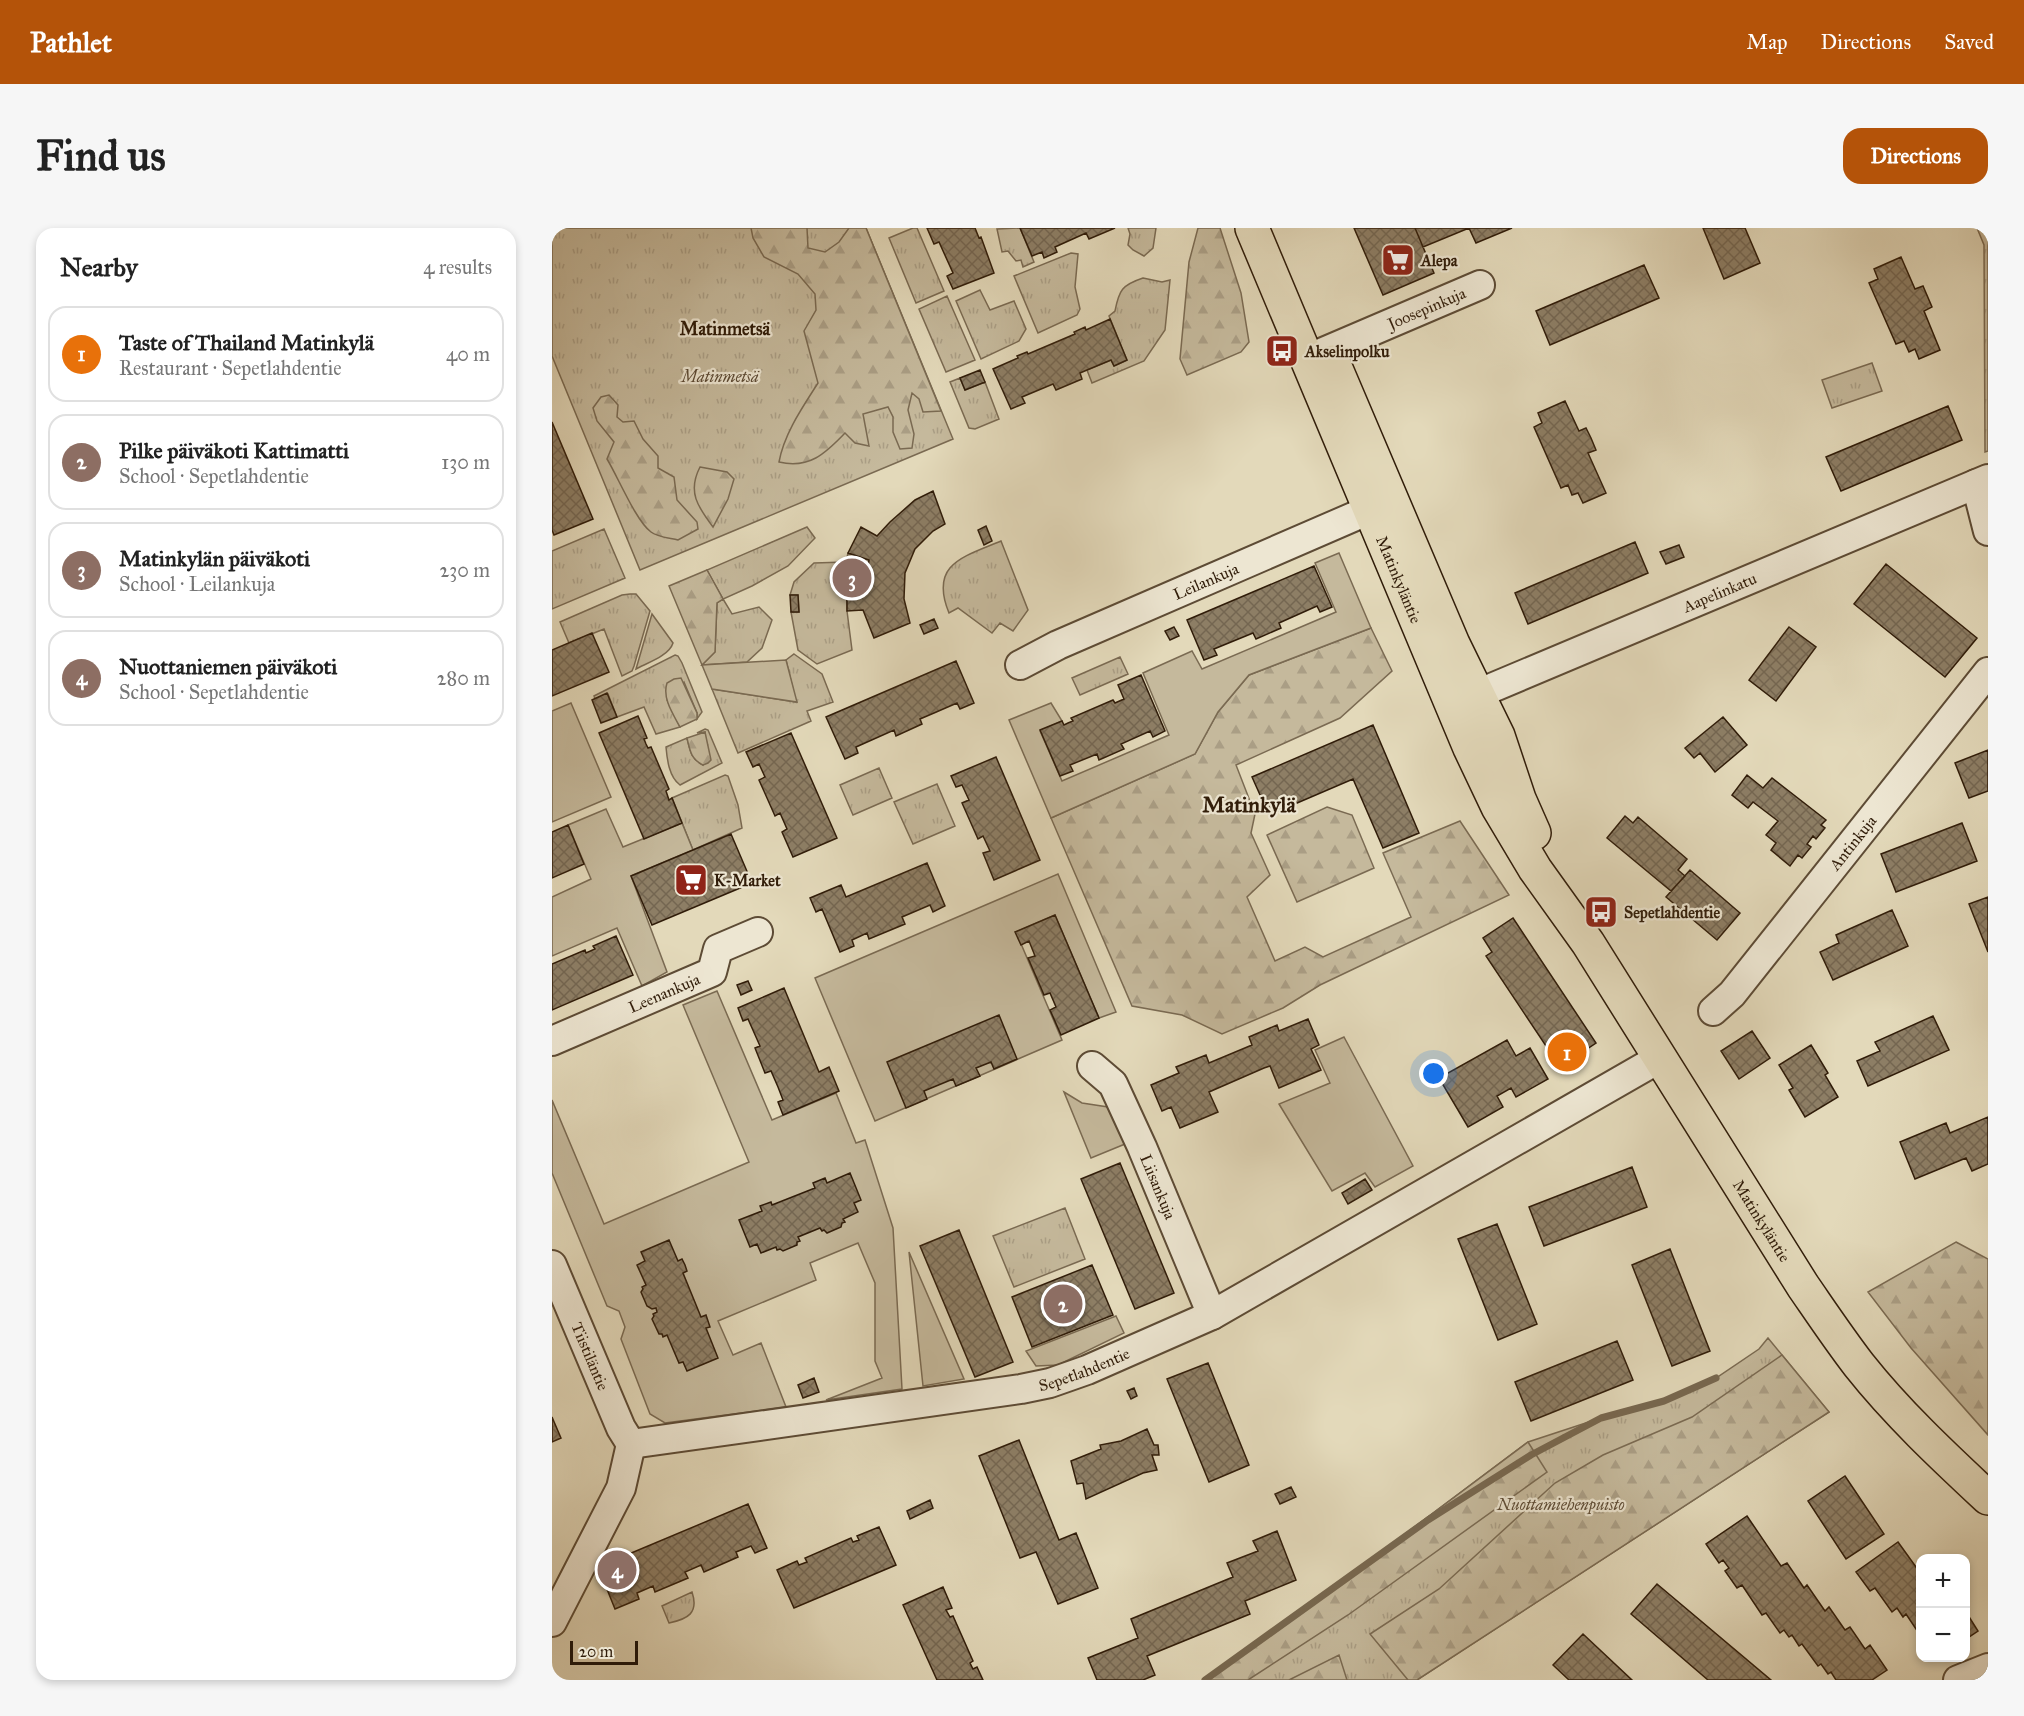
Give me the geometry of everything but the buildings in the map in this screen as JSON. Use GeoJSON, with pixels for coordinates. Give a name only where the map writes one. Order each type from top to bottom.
{"type":"FeatureCollection","features":[{"type":"Feature","properties":{"kind":"main road","name":"Matinkyläntie"},"geometry":{"type":"LineString","coordinates":[[1252,228],[1318,355]]}},
{"type":"Feature","properties":{"kind":"main road","name":"Matinkyläntie"},"geometry":{"type":"LineString","coordinates":[[1275,228],[1318,355],[1380,505],[1453,644],[1465,700],[1498,736],[1519,799],[1571,917],[1803,1286],[1837,1335],[1893,1403],[1988,1498]]}},
{"type":"Feature","properties":{"kind":"street","name":"Joosepinkuja"},"geometry":{"type":"LineString","coordinates":[[1318,355],[1480,285]]}},
{"type":"Feature","properties":{"kind":"street"},"geometry":{"type":"LineString","coordinates":[[1982,481],[1988,531]]}},
{"type":"Feature","properties":{"kind":"street","name":"Aapelinkatu"},"geometry":{"type":"LineString","coordinates":[[1465,700],[1982,481]]}},
{"type":"Feature","properties":{"kind":"street","name":"Leilankuja"},"geometry":{"type":"LineString","coordinates":[[1020,664],[1058,645],[1380,505]]}},
{"type":"Feature","properties":{"kind":"street","name":"Antinkuja"},"geometry":{"type":"LineString","coordinates":[[1713,1011],[1732,994],[1988,672]]}},
{"type":"Feature","properties":{"kind":"street","name":"Leenankuja"},"geometry":{"type":"LineString","coordinates":[[552,1041],[712,972],[718,949],[758,932]]}},
{"type":"Feature","properties":{"kind":"street","name":"Sepetlahdentie"},"geometry":{"type":"LineString","coordinates":[[631,1444],[918,1405],[1050,1383],[1087,1370],[1212,1315],[1660,1058]]}},
{"type":"Feature","properties":{"kind":"street","name":"Liisankuja"},"geometry":{"type":"LineString","coordinates":[[1092,1066],[1113,1084],[1142,1147],[1212,1315]]}},
{"type":"Feature","properties":{"kind":"street","name":"Tiistiläntie"},"geometry":{"type":"LineString","coordinates":[[552,1265],[621,1428],[631,1444]]}},
{"type":"Feature","properties":{"kind":"street"},"geometry":{"type":"LineString","coordinates":[[552,1622],[621,1488],[631,1444]]}},
{"type":"Feature","properties":{"kind":"street"},"geometry":{"type":"LineString","coordinates":[[1958,1680],[1988,1668]]}},
{"type":"Feature","properties":{"kind":"green space","name":"Matinmetsä"},"geometry":{"type":"Polygon","coordinates":[[[552,228],[866,228],[953,439],[640,570],[552,356],[552,228]]]}},
{"type":"Feature","properties":{"kind":"green space"},"geometry":{"type":"Polygon","coordinates":[[[751,228],[807,228],[808,248],[825,252],[839,242],[849,228],[866,228],[941,411],[923,412],[919,399],[912,393],[908,410],[914,434],[912,448],[900,449],[893,432],[893,417],[888,407],[863,414],[869,446],[855,443],[845,433],[816,458],[790,464],[779,462],[789,431],[818,383],[804,331],[816,310],[815,294],[798,274],[764,257],[753,238],[751,228]]]}},
{"type":"Feature","properties":{"kind":"green space"},"geometry":{"type":"Polygon","coordinates":[[[917,228],[944,291],[916,303],[889,238],[917,228]]]}},
{"type":"Feature","properties":{"kind":"green space"},"geometry":{"type":"Polygon","coordinates":[[[1020,228],[1034,262],[1023,267],[1021,260],[1016,261],[1008,251],[1002,252],[997,229],[1020,228]]]}},
{"type":"Feature","properties":{"kind":"green space"},"geometry":{"type":"Polygon","coordinates":[[[1128,228],[1156,228],[1153,248],[1144,256],[1128,245],[1130,234],[1128,228]]]}},
{"type":"Feature","properties":{"kind":"green space"},"geometry":{"type":"Polygon","coordinates":[[[1198,228],[1220,228],[1241,293],[1249,342],[1241,352],[1187,375],[1180,359],[1189,262],[1198,228]]]}},
{"type":"Feature","properties":{"kind":"green space"},"geometry":{"type":"Polygon","coordinates":[[[1977,228],[1988,228],[1988,451],[1985,452],[1984,245],[1977,228]]]}},
{"type":"Feature","properties":{"kind":"green space"},"geometry":{"type":"Polygon","coordinates":[[[1071,253],[1078,254],[1075,287],[1080,309],[1077,315],[1038,333],[1014,276],[1071,253]]]}},
{"type":"Feature","properties":{"kind":"green space"},"geometry":{"type":"Polygon","coordinates":[[[1143,278],[1162,282],[1170,280],[1165,330],[1144,361],[1092,383],[1087,370],[1111,360],[1114,366],[1127,360],[1109,316],[1115,311],[1123,289],[1130,283],[1143,278]]]}},
{"type":"Feature","properties":{"kind":"green space"},"geometry":{"type":"Polygon","coordinates":[[[980,290],[990,310],[1014,301],[1026,329],[1019,341],[981,359],[956,301],[980,290]]]}},
{"type":"Feature","properties":{"kind":"green space"},"geometry":{"type":"Polygon","coordinates":[[[947,296],[975,360],[946,372],[919,309],[947,296]]]}},
{"type":"Feature","properties":{"kind":"green space"},"geometry":{"type":"Polygon","coordinates":[[[1872,363],[1882,391],[1832,408],[1822,380],[1872,363]]]}},
{"type":"Feature","properties":{"kind":"green space"},"geometry":{"type":"Polygon","coordinates":[[[960,378],[965,390],[985,382],[999,419],[975,429],[969,428],[950,382],[960,378]]]}},
{"type":"Feature","properties":{"kind":"green space"},"geometry":{"type":"Polygon","coordinates":[[[609,395],[618,405],[617,417],[623,422],[634,421],[643,439],[658,456],[658,468],[674,477],[677,500],[697,522],[698,529],[678,540],[654,534],[639,518],[607,459],[614,442],[597,421],[593,408],[601,397],[609,395]]]}},
{"type":"Feature","properties":{"kind":"green space"},"geometry":{"type":"Polygon","coordinates":[[[700,467],[727,472],[734,479],[728,499],[713,527],[699,506],[694,492],[694,484],[700,467]]]}},
{"type":"Feature","properties":{"kind":"green space"},"geometry":{"type":"Polygon","coordinates":[[[807,527],[815,538],[788,566],[723,599],[707,570],[807,527]]]}},
{"type":"Feature","properties":{"kind":"green space"},"geometry":{"type":"Polygon","coordinates":[[[604,529],[625,578],[552,609],[552,551],[604,529]]]}},
{"type":"Feature","properties":{"kind":"green space"},"geometry":{"type":"Polygon","coordinates":[[[1001,541],[1028,610],[1013,631],[1000,623],[992,633],[958,608],[949,613],[943,583],[953,565],[974,552],[1001,541]]]}},
{"type":"Feature","properties":{"kind":"green space"},"geometry":{"type":"Polygon","coordinates":[[[848,553],[869,560],[864,593],[847,593],[852,650],[817,664],[798,650],[791,612],[799,612],[798,595],[790,595],[794,582],[814,563],[846,562],[848,553]]]}},
{"type":"Feature","properties":{"kind":"green space"},"geometry":{"type":"Polygon","coordinates":[[[1339,553],[1371,628],[1249,675],[1218,712],[1195,754],[1051,818],[1009,720],[1051,703],[1062,721],[1040,731],[1062,781],[1169,735],[1143,673],[1192,651],[1202,669],[1336,612],[1315,563],[1339,553]]]}},
{"type":"Feature","properties":{"kind":"green space"},"geometry":{"type":"Polygon","coordinates":[[[707,570],[723,599],[717,603],[715,652],[702,665],[669,586],[707,570]]]}},
{"type":"Feature","properties":{"kind":"green space"},"geometry":{"type":"Polygon","coordinates":[[[636,594],[650,611],[632,671],[622,676],[604,629],[569,643],[560,622],[622,595],[636,594]]]}},
{"type":"Feature","properties":{"kind":"green space"},"geometry":{"type":"Polygon","coordinates":[[[723,599],[732,614],[759,607],[772,620],[762,648],[747,662],[702,665],[715,652],[717,603],[723,599]]]}},
{"type":"Feature","properties":{"kind":"green space"},"geometry":{"type":"Polygon","coordinates":[[[652,614],[673,643],[667,652],[636,669],[652,614]]]}},
{"type":"Feature","properties":{"kind":"green space"},"geometry":{"type":"Polygon","coordinates":[[[1371,628],[1392,671],[1340,718],[1236,765],[1255,814],[1251,833],[1270,875],[1247,897],[1275,961],[1305,947],[1323,957],[1411,917],[1383,853],[1460,821],[1509,895],[1320,985],[1283,1008],[1222,1034],[1182,1015],[1132,1006],[1051,818],[1195,754],[1218,712],[1249,675],[1371,628]]]}},
{"type":"Feature","properties":{"kind":"green space"},"geometry":{"type":"Polygon","coordinates":[[[794,654],[822,674],[833,702],[807,711],[811,721],[738,753],[712,689],[796,702],[786,660],[794,654]]]}},
{"type":"Feature","properties":{"kind":"green space"},"geometry":{"type":"Polygon","coordinates":[[[675,655],[682,663],[702,712],[697,719],[697,713],[684,682],[667,700],[680,727],[656,734],[644,707],[617,717],[608,694],[595,699],[594,696],[675,655]]]}},
{"type":"Feature","properties":{"kind":"green space"},"geometry":{"type":"Polygon","coordinates":[[[1120,657],[1128,674],[1080,695],[1072,678],[1120,657]]]}},
{"type":"Feature","properties":{"kind":"green space"},"geometry":{"type":"Polygon","coordinates":[[[786,660],[797,702],[712,689],[702,665],[786,660]]]}},
{"type":"Feature","properties":{"kind":"green space"},"geometry":{"type":"Polygon","coordinates":[[[681,678],[697,713],[697,719],[680,727],[669,706],[666,689],[667,683],[681,678]]]}},
{"type":"Feature","properties":{"kind":"green space"},"geometry":{"type":"Polygon","coordinates":[[[571,703],[611,797],[552,822],[552,711],[571,703]]]}},
{"type":"Feature","properties":{"kind":"green space"},"geometry":{"type":"Polygon","coordinates":[[[708,730],[722,763],[680,785],[671,773],[666,747],[687,738],[693,757],[703,765],[705,732],[697,733],[708,730]]]}},
{"type":"Feature","properties":{"kind":"green space"},"geometry":{"type":"Polygon","coordinates":[[[705,732],[711,760],[703,765],[693,757],[687,738],[705,732]]]}},
{"type":"Feature","properties":{"kind":"green space"},"geometry":{"type":"Polygon","coordinates":[[[879,768],[892,798],[853,815],[840,785],[879,768]]]}},
{"type":"Feature","properties":{"kind":"green space"},"geometry":{"type":"Polygon","coordinates":[[[725,775],[728,776],[738,805],[742,828],[693,850],[672,798],[725,775]]]}},
{"type":"Feature","properties":{"kind":"green space"},"geometry":{"type":"Polygon","coordinates":[[[937,784],[955,826],[913,844],[894,802],[937,784]]]}},
{"type":"Feature","properties":{"kind":"green space"},"geometry":{"type":"Polygon","coordinates":[[[1327,807],[1352,815],[1374,868],[1297,902],[1267,835],[1327,807]]]}},
{"type":"Feature","properties":{"kind":"green space"},"geometry":{"type":"Polygon","coordinates":[[[606,809],[623,847],[682,823],[693,850],[631,876],[667,972],[642,986],[617,928],[552,956],[552,897],[591,879],[568,825],[606,809]]]}},
{"type":"Feature","properties":{"kind":"green space"},"geometry":{"type":"Polygon","coordinates":[[[1058,874],[1116,1012],[1099,1018],[1055,915],[1016,932],[1062,1040],[875,1121],[815,978],[1058,874]]]}},
{"type":"Feature","properties":{"kind":"green space"},"geometry":{"type":"Polygon","coordinates":[[[717,991],[772,1120],[836,1093],[856,1143],[865,1140],[893,1228],[902,1389],[826,1400],[882,1378],[875,1361],[875,1283],[858,1243],[810,1263],[816,1280],[718,1321],[733,1355],[761,1343],[786,1407],[665,1423],[650,1414],[621,1339],[625,1327],[619,1311],[607,1306],[552,1173],[552,1100],[604,1224],[749,1162],[683,1005],[717,991]]]}},
{"type":"Feature","properties":{"kind":"green space"},"geometry":{"type":"Polygon","coordinates":[[[1344,1037],[1413,1166],[1375,1187],[1365,1173],[1332,1191],[1279,1104],[1330,1083],[1315,1050],[1344,1037]]]}},
{"type":"Feature","properties":{"kind":"green space"},"geometry":{"type":"Polygon","coordinates":[[[1064,1092],[1082,1103],[1108,1107],[1125,1144],[1091,1158],[1064,1092]]]}},
{"type":"Feature","properties":{"kind":"green space"},"geometry":{"type":"Polygon","coordinates":[[[1065,1208],[1085,1259],[1014,1287],[993,1236],[1065,1208]]]}},
{"type":"Feature","properties":{"kind":"green space"},"geometry":{"type":"Polygon","coordinates":[[[1956,1242],[1988,1259],[1988,1435],[1911,1348],[1868,1292],[1956,1242]]]}},
{"type":"Feature","properties":{"kind":"green space"},"geometry":{"type":"Polygon","coordinates":[[[909,1252],[964,1379],[923,1386],[909,1252]]]}},
{"type":"Feature","properties":{"kind":"green space"},"geometry":{"type":"Polygon","coordinates":[[[1116,1316],[1124,1333],[1058,1365],[1036,1366],[1026,1351],[1116,1316]]]}},
{"type":"Feature","properties":{"kind":"green space","name":"Nuottamiehenpuisto"},"geometry":{"type":"Polygon","coordinates":[[[1768,1338],[1829,1412],[1417,1680],[1205,1680],[1337,1585],[1528,1442],[1601,1418],[1664,1401],[1716,1378],[1759,1349],[1768,1338]]]}},
{"type":"Feature","properties":{"kind":"green space"},"geometry":{"type":"Polygon","coordinates":[[[1782,1355],[1829,1412],[1417,1680],[1408,1680],[1370,1634],[1439,1589],[1555,1483],[1603,1455],[1692,1417],[1782,1355]]]}},
{"type":"Feature","properties":{"kind":"green space"},"geometry":{"type":"Polygon","coordinates":[[[1528,1442],[1547,1472],[1348,1615],[1248,1680],[1205,1680],[1337,1585],[1528,1442]]]}},
{"type":"Feature","properties":{"kind":"green space"},"geometry":{"type":"Polygon","coordinates":[[[692,1592],[693,1610],[686,1617],[669,1623],[662,1606],[692,1592]]]}},
{"type":"Feature","properties":{"kind":"green space"},"geometry":{"type":"Polygon","coordinates":[[[1339,1655],[1347,1680],[1289,1680],[1339,1655]]]}},
{"type":"Feature","properties":{"kind":"waterway"},"geometry":{"type":"LineString","coordinates":[[1205,1680],[1428,1520],[1531,1455],[1601,1418],[1664,1401],[1716,1378]]}},
{"type":"Feature","properties":{"kind":"place","name":"Alepa"},"geometry":{"type":"Point","coordinates":[1398,260]}},
{"type":"Feature","properties":{"kind":"place","name":"Akselinpolku"},"geometry":{"type":"Point","coordinates":[1282,351]}},
{"type":"Feature","properties":{"kind":"place","name":"Matinkylän päiväkoti"},"geometry":{"type":"Point","coordinates":[852,578]}},
{"type":"Feature","properties":{"kind":"place","name":"K-Market"},"geometry":{"type":"Point","coordinates":[691,880]}},
{"type":"Feature","properties":{"kind":"place","name":"Sepetlahdentie"},"geometry":{"type":"Point","coordinates":[1601,912]}},
{"type":"Feature","properties":{"kind":"place","name":"Taste of Thailand Matinkylä"},"geometry":{"type":"Point","coordinates":[1567,1052]}},
{"type":"Feature","properties":{"kind":"place","name":"Pilke päiväkoti Kattimatti"},"geometry":{"type":"Point","coordinates":[1063,1304]}},
{"type":"Feature","properties":{"kind":"place","name":"Nuottaniemen päiväkoti"},"geometry":{"type":"Point","coordinates":[617,1570]}},
{"type":"Feature","properties":{"kind":"district","name":"Matinmetsä"},"geometry":{"type":"Point","coordinates":[725,329]}},
{"type":"Feature","properties":{"kind":"district","name":"Matinkylä"},"geometry":{"type":"Point","coordinates":[1249,804]}}]}
